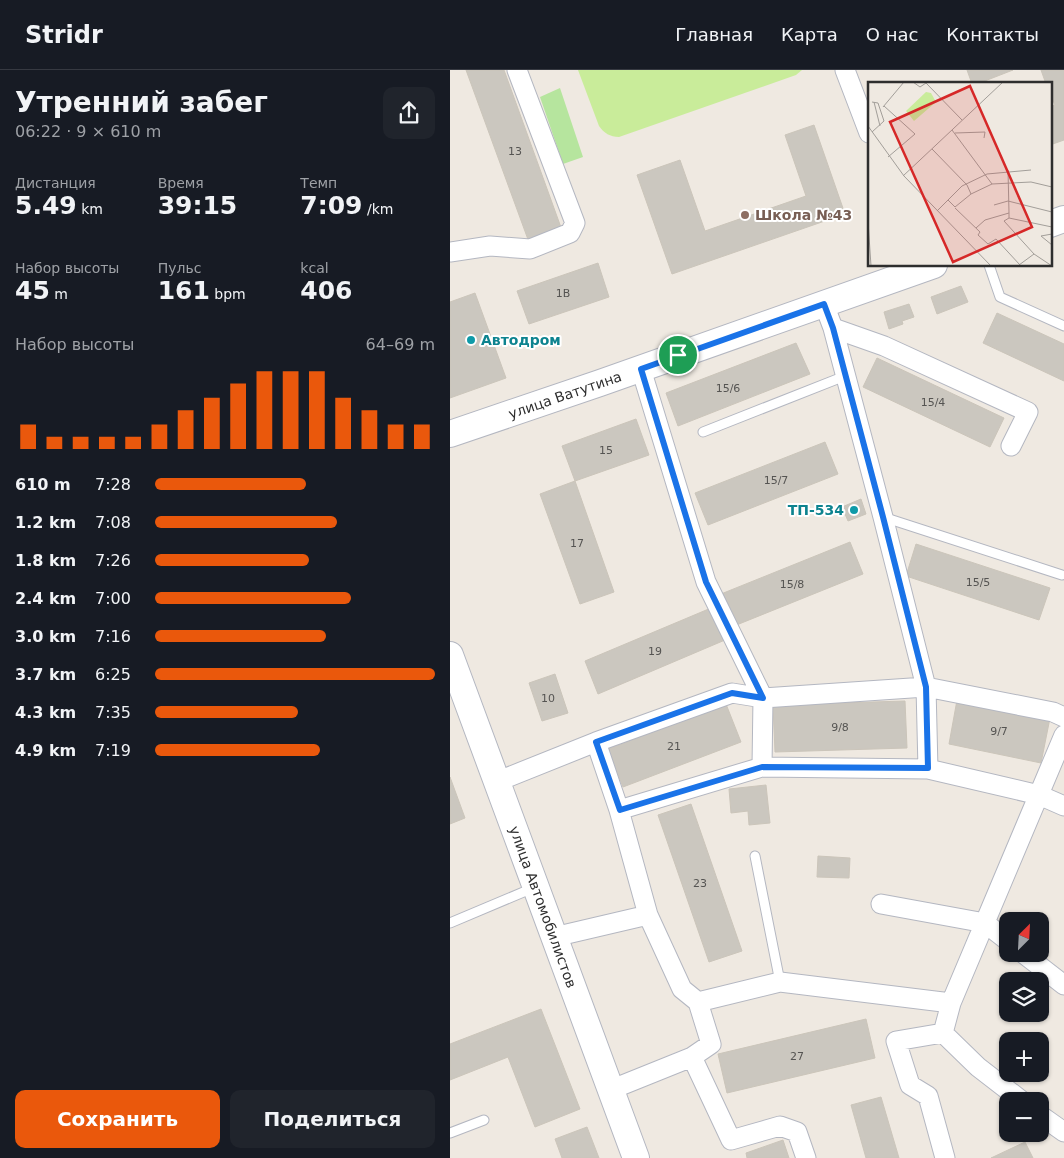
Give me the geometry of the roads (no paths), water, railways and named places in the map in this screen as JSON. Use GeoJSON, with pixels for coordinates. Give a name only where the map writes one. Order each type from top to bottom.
{"type":"FeatureCollection","features":[{"type":"Feature","properties":{"kind":"street"},"geometry":{"type":"LineString","coordinates":[[450,252],[490,246],[530,249],[570,232],[575,223],[517,70]]}},
{"type":"Feature","properties":{"kind":"street"},"geometry":{"type":"LineString","coordinates":[[845,70],[868,130]]}},
{"type":"Feature","properties":{"kind":"street"},"geometry":{"type":"LineString","coordinates":[[1052,223],[1064,219]]}},
{"type":"Feature","properties":{"kind":"street","name":"улица Ватутина"},"geometry":{"type":"LineString","coordinates":[[450,434],[641,369],[924,267]]}},
{"type":"Feature","properties":{"kind":"street"},"geometry":{"type":"LineString","coordinates":[[824,304],[833,328],[926,687],[928,768]]}},
{"type":"Feature","properties":{"kind":"street"},"geometry":{"type":"LineString","coordinates":[[833,328],[884,346],[1028,412],[1011,446]]}},
{"type":"Feature","properties":{"kind":"street"},"geometry":{"type":"LineString","coordinates":[[641,369],[706,582],[763,698],[762,767]]}},
{"type":"Feature","properties":{"kind":"street","name":"улица Автомобилистов"},"geometry":{"type":"LineString","coordinates":[[450,656],[636,1158]]}},
{"type":"Feature","properties":{"kind":"street"},"geometry":{"type":"LineString","coordinates":[[496,782],[596,742],[732,693],[763,698],[926,687],[1053,712],[1064,717]]}},
{"type":"Feature","properties":{"kind":"street"},"geometry":{"type":"LineString","coordinates":[[943,1033],[951,1003],[1064,735]]}},
{"type":"Feature","properties":{"kind":"street"},"geometry":{"type":"LineString","coordinates":[[596,742],[620,810],[648,916],[682,989],[698,1002],[711,1044],[692,1057],[610,1090]]}},
{"type":"Feature","properties":{"kind":"street"},"geometry":{"type":"LineString","coordinates":[[620,810],[762,767],[928,768],[1039,795],[1064,806]]}},
{"type":"Feature","properties":{"kind":"street"},"geometry":{"type":"LineString","coordinates":[[881,904],[985,924],[999,934]]}},
{"type":"Feature","properties":{"kind":"street"},"geometry":{"type":"LineString","coordinates":[[554,937],[648,916]]}},
{"type":"Feature","properties":{"kind":"street"},"geometry":{"type":"LineString","coordinates":[[1034,962],[1064,985]]}},
{"type":"Feature","properties":{"kind":"street"},"geometry":{"type":"LineString","coordinates":[[698,1002],[780,982],[951,1003]]}},
{"type":"Feature","properties":{"kind":"street"},"geometry":{"type":"LineString","coordinates":[[943,1033],[978,1068],[1010,1092]]}},
{"type":"Feature","properties":{"kind":"street"},"geometry":{"type":"LineString","coordinates":[[943,1033],[896,1041],[910,1085],[928,1096],[946,1158]]}},
{"type":"Feature","properties":{"kind":"street"},"geometry":{"type":"LineString","coordinates":[[692,1057],[731,1140],[780,1126],[797,1132],[806,1158]]}},
{"type":"Feature","properties":{"kind":"street"},"geometry":{"type":"LineString","coordinates":[[1049,1121],[1064,1132]]}},
{"type":"Feature","properties":{"kind":"lane"},"geometry":{"type":"LineString","coordinates":[[989,266],[1000,297],[1064,326]]}},
{"type":"Feature","properties":{"kind":"lane"},"geometry":{"type":"LineString","coordinates":[[703,432],[844,376]]}},
{"type":"Feature","properties":{"kind":"lane"},"geometry":{"type":"LineString","coordinates":[[883,517],[1062,575]]}},
{"type":"Feature","properties":{"kind":"lane"},"geometry":{"type":"LineString","coordinates":[[755,856],[780,982]]}},
{"type":"Feature","properties":{"kind":"lane"},"geometry":{"type":"LineString","coordinates":[[450,923],[535,887]]}},
{"type":"Feature","properties":{"kind":"lane"},"geometry":{"type":"LineString","coordinates":[[450,1133],[484,1120]]}},
{"type":"Feature","properties":{"kind":"place","name":"Школа №43"},"geometry":{"type":"Point","coordinates":[745,215]}},
{"type":"Feature","properties":{"kind":"place","name":"Автодром"},"geometry":{"type":"Point","coordinates":[471,340]}},
{"type":"Feature","properties":{"kind":"place","name":"ТП-534"},"geometry":{"type":"Point","coordinates":[854,510]}}]}
